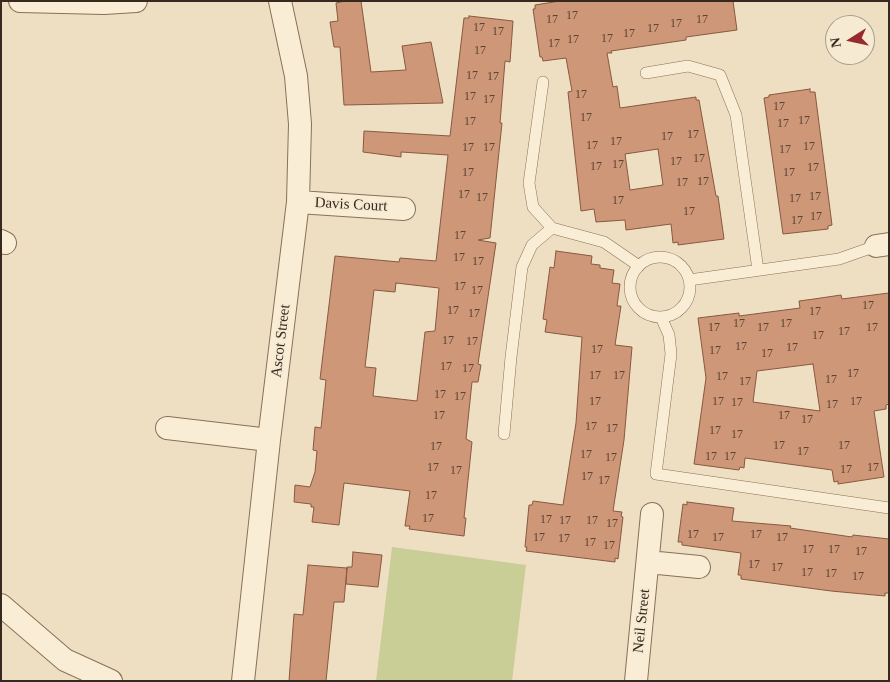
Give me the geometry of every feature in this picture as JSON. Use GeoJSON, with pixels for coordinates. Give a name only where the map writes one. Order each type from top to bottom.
{"type":"FeatureCollection","features":[{"type":"Feature","properties":{"kind":"street"},"geometry":{"type":"LineString","coordinates":[[20,1],[104,3],[136,1]]}},
{"type":"Feature","properties":{"kind":"street","name":"Ascot Street"},"geometry":{"type":"LineString","coordinates":[[243,681],[268,440],[298,202],[300,124],[296,76],[280,1]]}},
{"type":"Feature","properties":{"kind":"street","name":"Davis Court"},"geometry":{"type":"LineString","coordinates":[[298,202],[404,209]]}},
{"type":"Feature","properties":{"kind":"street"},"geometry":{"type":"LineString","coordinates":[[167,428],[268,440]]}},
{"type":"Feature","properties":{"kind":"street","name":"Neil Street"},"geometry":{"type":"LineString","coordinates":[[636,681],[652,514]]}},
{"type":"Feature","properties":{"kind":"street"},"geometry":{"type":"LineString","coordinates":[[648,562],[699,566]]}},
{"type":"Feature","properties":{"kind":"street"},"geometry":{"type":"LineString","coordinates":[[1,605],[65,660],[111,681]]}},
{"type":"Feature","properties":{"kind":"lane"},"geometry":{"type":"LineString","coordinates":[[646,73],[688,66],[720,76],[736,115],[758,270]]}},
{"type":"Feature","properties":{"kind":"lane"},"geometry":{"type":"LineString","coordinates":[[542,82],[529,183],[533,207],[552,228],[604,242],[639,266]]}},
{"type":"Feature","properties":{"kind":"lane"},"geometry":{"type":"LineString","coordinates":[[504,434],[522,266],[532,245],[552,228]]}},
{"type":"Feature","properties":{"kind":"lane"},"geometry":{"type":"LineString","coordinates":[[690,280],[839,259],[882,245]]}},
{"type":"Feature","properties":{"kind":"lane"},"geometry":{"type":"LineString","coordinates":[[667,258],[677,262],[690,280],[688,299],[682,308],[676,313],[661,317],[650,316],[641,311],[632,298],[631,280],[639,266],[648,260],[667,258]]}},
{"type":"Feature","properties":{"kind":"lane"},"geometry":{"type":"LineString","coordinates":[[661,317],[669,335],[671,354],[656,474],[889,508]]}},
{"type":"Feature","properties":{"kind":"green space"},"geometry":{"type":"Polygon","coordinates":[[[392,547],[526,565],[512,681],[376,681],[392,547]]]}},
{"type":"Feature","properties":{"kind":"building"},"geometry":{"type":"Polygon","coordinates":[[[361,1],[371,72],[406,70],[402,46],[431,42],[443,103],[344,105],[340,47],[334,47],[330,22],[338,21],[336,3],[361,1]]]}},
{"type":"Feature","properties":{"kind":"building"},"geometry":{"type":"Polygon","coordinates":[[[560,1],[733,1],[737,30],[686,37],[686,40],[607,53],[613,87],[617,86],[620,108],[696,97],[696,100],[699,100],[716,196],[718,196],[724,239],[678,245],[678,242],[673,243],[671,224],[626,230],[625,220],[596,222],[594,209],[581,211],[568,92],[572,91],[566,58],[543,61],[542,57],[540,57],[533,9],[535,9],[535,5],[560,1]],[[658,149],[625,154],[630,190],[663,185],[658,149]]]}},
{"type":"Feature","properties":{"kind":"building"},"geometry":{"type":"Polygon","coordinates":[[[469,16],[513,21],[510,62],[505,61],[500,123],[502,123],[490,238],[478,240],[496,243],[478,364],[481,365],[478,382],[472,382],[466,439],[472,442],[464,518],[466,518],[464,536],[409,529],[410,526],[405,526],[410,491],[344,483],[339,525],[312,522],[314,507],[311,507],[311,504],[294,502],[295,485],[310,487],[315,472],[317,451],[313,450],[315,427],[321,428],[326,380],[320,379],[335,256],[399,262],[400,258],[436,261],[448,155],[401,152],[401,157],[363,152],[364,131],[450,136],[464,18],[469,18],[469,16]],[[396,283],[395,292],[374,290],[365,367],[376,368],[373,396],[417,401],[425,332],[435,331],[439,288],[396,283]]]}},
{"type":"Feature","properties":{"kind":"building"},"geometry":{"type":"Polygon","coordinates":[[[810,89],[810,92],[815,92],[832,225],[828,226],[828,229],[783,234],[764,98],[769,97],[769,95],[810,89]]]}},
{"type":"Feature","properties":{"kind":"building"},"geometry":{"type":"Polygon","coordinates":[[[556,251],[592,256],[591,264],[600,265],[600,268],[614,270],[612,283],[620,284],[617,306],[621,306],[615,345],[632,347],[624,440],[613,511],[622,512],[621,516],[623,517],[618,559],[615,558],[615,562],[526,551],[527,547],[525,547],[529,505],[532,505],[533,501],[563,505],[576,423],[582,337],[545,332],[547,320],[543,319],[550,267],[554,268],[556,251]]]}},
{"type":"Feature","properties":{"kind":"building"},"geometry":{"type":"Polygon","coordinates":[[[889,293],[889,404],[886,405],[886,409],[874,411],[884,477],[838,484],[838,481],[834,482],[832,470],[745,458],[744,468],[740,467],[739,470],[694,464],[706,378],[698,318],[739,313],[739,316],[800,308],[799,301],[841,295],[842,299],[889,293]],[[813,364],[757,371],[753,402],[820,411],[813,364]]]}},
{"type":"Feature","properties":{"kind":"building"},"geometry":{"type":"Polygon","coordinates":[[[687,502],[734,508],[732,521],[791,526],[790,528],[852,537],[853,535],[889,539],[889,593],[885,593],[885,596],[831,591],[741,579],[741,575],[738,575],[741,553],[682,545],[682,542],[678,542],[683,504],[687,505],[687,502]]]}},
{"type":"Feature","properties":{"kind":"building"},"geometry":{"type":"Polygon","coordinates":[[[353,552],[382,555],[378,587],[346,584],[347,567],[352,567],[353,552]]]}},
{"type":"Feature","properties":{"kind":"building"},"geometry":{"type":"Polygon","coordinates":[[[308,565],[347,568],[344,602],[334,602],[326,681],[289,681],[294,614],[303,615],[308,565]]]}}]}
